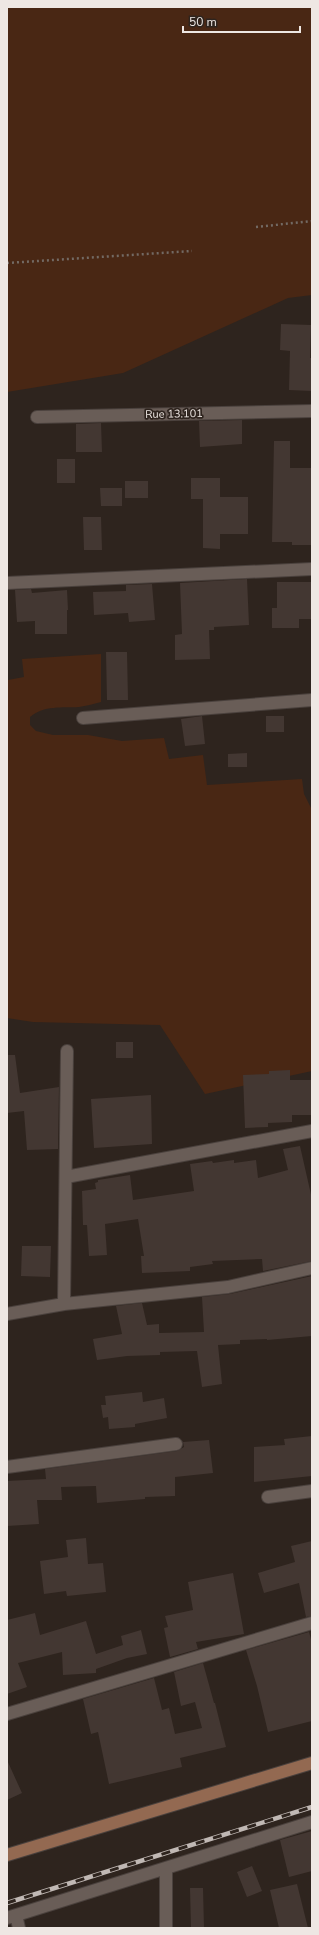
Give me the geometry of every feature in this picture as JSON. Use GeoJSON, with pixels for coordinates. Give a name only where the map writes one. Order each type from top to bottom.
{"type":"FeatureCollection","features":[{"type":"Feature","properties":{"kind":"main road"},"geometry":{"type":"LineString","coordinates":[[7,1855],[312,1763]]}},
{"type":"Feature","properties":{"kind":"street","name":"Rue 13.101"},"geometry":{"type":"LineString","coordinates":[[37,417],[312,411]]}},
{"type":"Feature","properties":{"kind":"street"},"geometry":{"type":"LineString","coordinates":[[7,583],[312,569]]}},
{"type":"Feature","properties":{"kind":"street"},"geometry":{"type":"LineString","coordinates":[[83,718],[312,700]]}},
{"type":"Feature","properties":{"kind":"street"},"geometry":{"type":"LineString","coordinates":[[64,1304],[68,1050]]}},
{"type":"Feature","properties":{"kind":"street"},"geometry":{"type":"LineString","coordinates":[[66,1177],[312,1131]]}},
{"type":"Feature","properties":{"kind":"street"},"geometry":{"type":"LineString","coordinates":[[7,1314],[64,1304],[228,1286],[312,1268]]}},
{"type":"Feature","properties":{"kind":"street"},"geometry":{"type":"LineString","coordinates":[[7,1467],[176,1444]]}},
{"type":"Feature","properties":{"kind":"street"},"geometry":{"type":"LineString","coordinates":[[268,1498],[312,1490]]}},
{"type":"Feature","properties":{"kind":"street"},"geometry":{"type":"LineString","coordinates":[[7,1714],[312,1623]]}},
{"type":"Feature","properties":{"kind":"street"},"geometry":{"type":"LineString","coordinates":[[19,1928],[12,1917],[312,1822]]}},
{"type":"Feature","properties":{"kind":"street"},"geometry":{"type":"LineString","coordinates":[[166,1868],[166,1928]]}},
{"type":"Feature","properties":{"kind":"path"},"geometry":{"type":"LineString","coordinates":[[256,227],[312,221]]}},
{"type":"Feature","properties":{"kind":"path"},"geometry":{"type":"LineString","coordinates":[[7,263],[192,251]]}},
{"type":"Feature","properties":{"kind":"shaded area"},"geometry":{"type":"Polygon","coordinates":[[[7,7],[312,7],[312,295],[288,298],[123,373],[7,392],[7,7]]]}},
{"type":"Feature","properties":{"kind":"shaded area"},"geometry":{"type":"Polygon","coordinates":[[[101,654],[101,702],[79,707],[47,709],[35,713],[30,717],[30,725],[36,731],[53,735],[88,735],[122,741],[164,738],[169,759],[203,755],[207,785],[302,779],[304,794],[312,810],[312,1071],[205,1094],[160,1025],[33,1022],[7,1018],[8,680],[24,677],[22,659],[101,654]]]}},
{"type":"Feature","properties":{"kind":"building"},"geometry":{"type":"Polygon","coordinates":[[[281,324],[311,325],[310,358],[312,358],[312,391],[289,390],[290,351],[280,350],[281,324]]]}},
{"type":"Feature","properties":{"kind":"building"},"geometry":{"type":"Polygon","coordinates":[[[242,420],[242,444],[200,447],[199,421],[242,420]]]}},
{"type":"Feature","properties":{"kind":"building"},"geometry":{"type":"Polygon","coordinates":[[[101,423],[102,452],[76,452],[76,424],[101,423]]]}},
{"type":"Feature","properties":{"kind":"building"},"geometry":{"type":"Polygon","coordinates":[[[274,441],[290,441],[290,468],[312,468],[312,545],[292,545],[292,542],[272,542],[274,441]]]}},
{"type":"Feature","properties":{"kind":"building"},"geometry":{"type":"Polygon","coordinates":[[[57,459],[75,459],[75,483],[57,483],[57,459]]]}},
{"type":"Feature","properties":{"kind":"building"},"geometry":{"type":"Polygon","coordinates":[[[191,478],[220,478],[220,497],[248,497],[248,534],[220,534],[220,549],[203,548],[203,499],[191,499],[191,478]]]}},
{"type":"Feature","properties":{"kind":"building"},"geometry":{"type":"Polygon","coordinates":[[[125,481],[148,481],[148,498],[125,498],[125,481]]]}},
{"type":"Feature","properties":{"kind":"building"},"geometry":{"type":"Polygon","coordinates":[[[100,488],[122,488],[122,506],[101,506],[100,488]]]}},
{"type":"Feature","properties":{"kind":"building"},"geometry":{"type":"Polygon","coordinates":[[[83,517],[101,517],[102,550],[84,550],[83,517]]]}},
{"type":"Feature","properties":{"kind":"building"},"geometry":{"type":"Polygon","coordinates":[[[247,579],[249,625],[214,627],[214,630],[209,630],[210,659],[175,660],[175,635],[182,634],[180,583],[247,579]]]}},
{"type":"Feature","properties":{"kind":"building"},"geometry":{"type":"Polygon","coordinates":[[[277,582],[312,582],[312,619],[299,619],[299,628],[272,628],[272,608],[277,608],[277,582]]]}},
{"type":"Feature","properties":{"kind":"building"},"geometry":{"type":"Polygon","coordinates":[[[152,584],[155,620],[129,622],[128,613],[94,615],[93,592],[126,591],[126,585],[152,584]]]}},
{"type":"Feature","properties":{"kind":"building"},"geometry":{"type":"Polygon","coordinates":[[[31,589],[32,593],[67,590],[67,634],[35,634],[35,621],[17,622],[15,590],[31,589]]]}},
{"type":"Feature","properties":{"kind":"building"},"geometry":{"type":"Polygon","coordinates":[[[106,652],[127,652],[128,700],[107,700],[106,652]]]}},
{"type":"Feature","properties":{"kind":"building"},"geometry":{"type":"Polygon","coordinates":[[[202,716],[205,744],[185,746],[181,719],[202,716]]]}},
{"type":"Feature","properties":{"kind":"building"},"geometry":{"type":"Polygon","coordinates":[[[266,716],[284,716],[284,732],[266,732],[266,716]]]}},
{"type":"Feature","properties":{"kind":"building"},"geometry":{"type":"Polygon","coordinates":[[[247,753],[247,767],[228,767],[228,754],[247,753]]]}},
{"type":"Feature","properties":{"kind":"building"},"geometry":{"type":"Polygon","coordinates":[[[116,1042],[133,1042],[133,1058],[116,1058],[116,1042]]]}},
{"type":"Feature","properties":{"kind":"building"},"geometry":{"type":"Polygon","coordinates":[[[7,1055],[15,1055],[20,1093],[59,1087],[58,1149],[27,1150],[24,1111],[7,1113],[7,1055]]]}},
{"type":"Feature","properties":{"kind":"building"},"geometry":{"type":"Polygon","coordinates":[[[290,1070],[290,1080],[312,1080],[312,1115],[292,1115],[292,1122],[268,1123],[268,1127],[245,1128],[243,1075],[269,1074],[269,1071],[290,1070]]]}},
{"type":"Feature","properties":{"kind":"building"},"geometry":{"type":"Polygon","coordinates":[[[151,1095],[152,1144],[94,1148],[91,1099],[151,1095]]]}},
{"type":"Feature","properties":{"kind":"building"},"geometry":{"type":"Polygon","coordinates":[[[300,1146],[312,1199],[312,1261],[263,1271],[262,1259],[212,1261],[213,1264],[190,1267],[190,1271],[142,1273],[141,1256],[144,1256],[138,1219],[105,1224],[107,1255],[89,1256],[87,1225],[83,1225],[82,1191],[96,1189],[95,1183],[98,1182],[98,1180],[130,1175],[133,1200],[194,1191],[190,1164],[234,1160],[234,1163],[256,1160],[258,1178],[288,1170],[283,1149],[300,1146]]]}},
{"type":"Feature","properties":{"kind":"building"},"geometry":{"type":"Polygon","coordinates":[[[22,1246],[51,1246],[50,1277],[21,1276],[22,1246]]]}},
{"type":"Feature","properties":{"kind":"building"},"geometry":{"type":"Polygon","coordinates":[[[312,1276],[312,1336],[267,1340],[240,1340],[240,1344],[218,1345],[222,1384],[202,1387],[197,1351],[160,1352],[160,1355],[127,1356],[97,1360],[93,1339],[122,1334],[116,1306],[142,1303],[147,1325],[159,1324],[159,1333],[204,1332],[202,1297],[230,1294],[312,1276]]]}},
{"type":"Feature","properties":{"kind":"building"},"geometry":{"type":"Polygon","coordinates":[[[142,1392],[143,1402],[164,1398],[167,1418],[135,1424],[135,1427],[109,1429],[108,1417],[103,1418],[101,1405],[106,1405],[105,1396],[142,1392]]]}},
{"type":"Feature","properties":{"kind":"building"},"geometry":{"type":"Polygon","coordinates":[[[312,1436],[312,1476],[254,1482],[254,1447],[285,1445],[284,1439],[312,1436]]]}},
{"type":"Feature","properties":{"kind":"building"},"geometry":{"type":"Polygon","coordinates":[[[209,1440],[213,1473],[175,1477],[175,1496],[145,1497],[145,1499],[97,1503],[96,1486],[61,1487],[62,1500],[37,1500],[39,1524],[7,1526],[7,1481],[46,1479],[45,1469],[177,1451],[184,1447],[183,1442],[209,1440]]]}},
{"type":"Feature","properties":{"kind":"building"},"geometry":{"type":"Polygon","coordinates":[[[86,1538],[88,1564],[103,1563],[106,1592],[67,1596],[66,1591],[44,1594],[40,1561],[68,1557],[66,1540],[86,1538]]]}},
{"type":"Feature","properties":{"kind":"building"},"geometry":{"type":"Polygon","coordinates":[[[312,1541],[312,1616],[306,1617],[299,1583],[264,1593],[258,1573],[295,1562],[291,1546],[312,1541]]]}},
{"type":"Feature","properties":{"kind":"building"},"geometry":{"type":"Polygon","coordinates":[[[233,1573],[244,1634],[196,1642],[198,1649],[170,1657],[164,1628],[168,1627],[165,1616],[193,1610],[188,1582],[233,1573]]]}},
{"type":"Feature","properties":{"kind":"building"},"geometry":{"type":"Polygon","coordinates":[[[35,1613],[40,1635],[86,1621],[96,1654],[123,1645],[121,1636],[141,1630],[147,1654],[127,1658],[96,1669],[96,1673],[63,1675],[62,1652],[18,1663],[27,1687],[7,1694],[7,1620],[35,1613]]]}},
{"type":"Feature","properties":{"kind":"building"},"geometry":{"type":"Polygon","coordinates":[[[309,1632],[312,1643],[312,1721],[268,1732],[257,1686],[246,1650],[309,1632]]]}},
{"type":"Feature","properties":{"kind":"building"},"geometry":{"type":"Polygon","coordinates":[[[203,1663],[226,1747],[180,1758],[182,1767],[109,1784],[98,1732],[91,1734],[83,1699],[154,1678],[162,1710],[169,1708],[175,1734],[202,1728],[195,1702],[181,1706],[174,1672],[203,1663]]]}},
{"type":"Feature","properties":{"kind":"building"},"geometry":{"type":"Polygon","coordinates":[[[7,1760],[22,1793],[7,1800],[7,1760]]]}},
{"type":"Feature","properties":{"kind":"building"},"geometry":{"type":"Polygon","coordinates":[[[312,1831],[312,1871],[289,1877],[280,1840],[312,1831]]]}},
{"type":"Feature","properties":{"kind":"building"},"geometry":{"type":"Polygon","coordinates":[[[252,1866],[262,1891],[247,1897],[237,1872],[252,1866]]]}},
{"type":"Feature","properties":{"kind":"building"},"geometry":{"type":"Polygon","coordinates":[[[297,1884],[308,1928],[279,1928],[270,1890],[297,1884]]]}},
{"type":"Feature","properties":{"kind":"building"},"geometry":{"type":"Polygon","coordinates":[[[190,1888],[203,1888],[204,1928],[191,1928],[190,1888]]]}},
{"type":"Feature","properties":{"kind":"railway"},"geometry":{"type":"LineString","coordinates":[[7,1903],[312,1807]]}}]}
